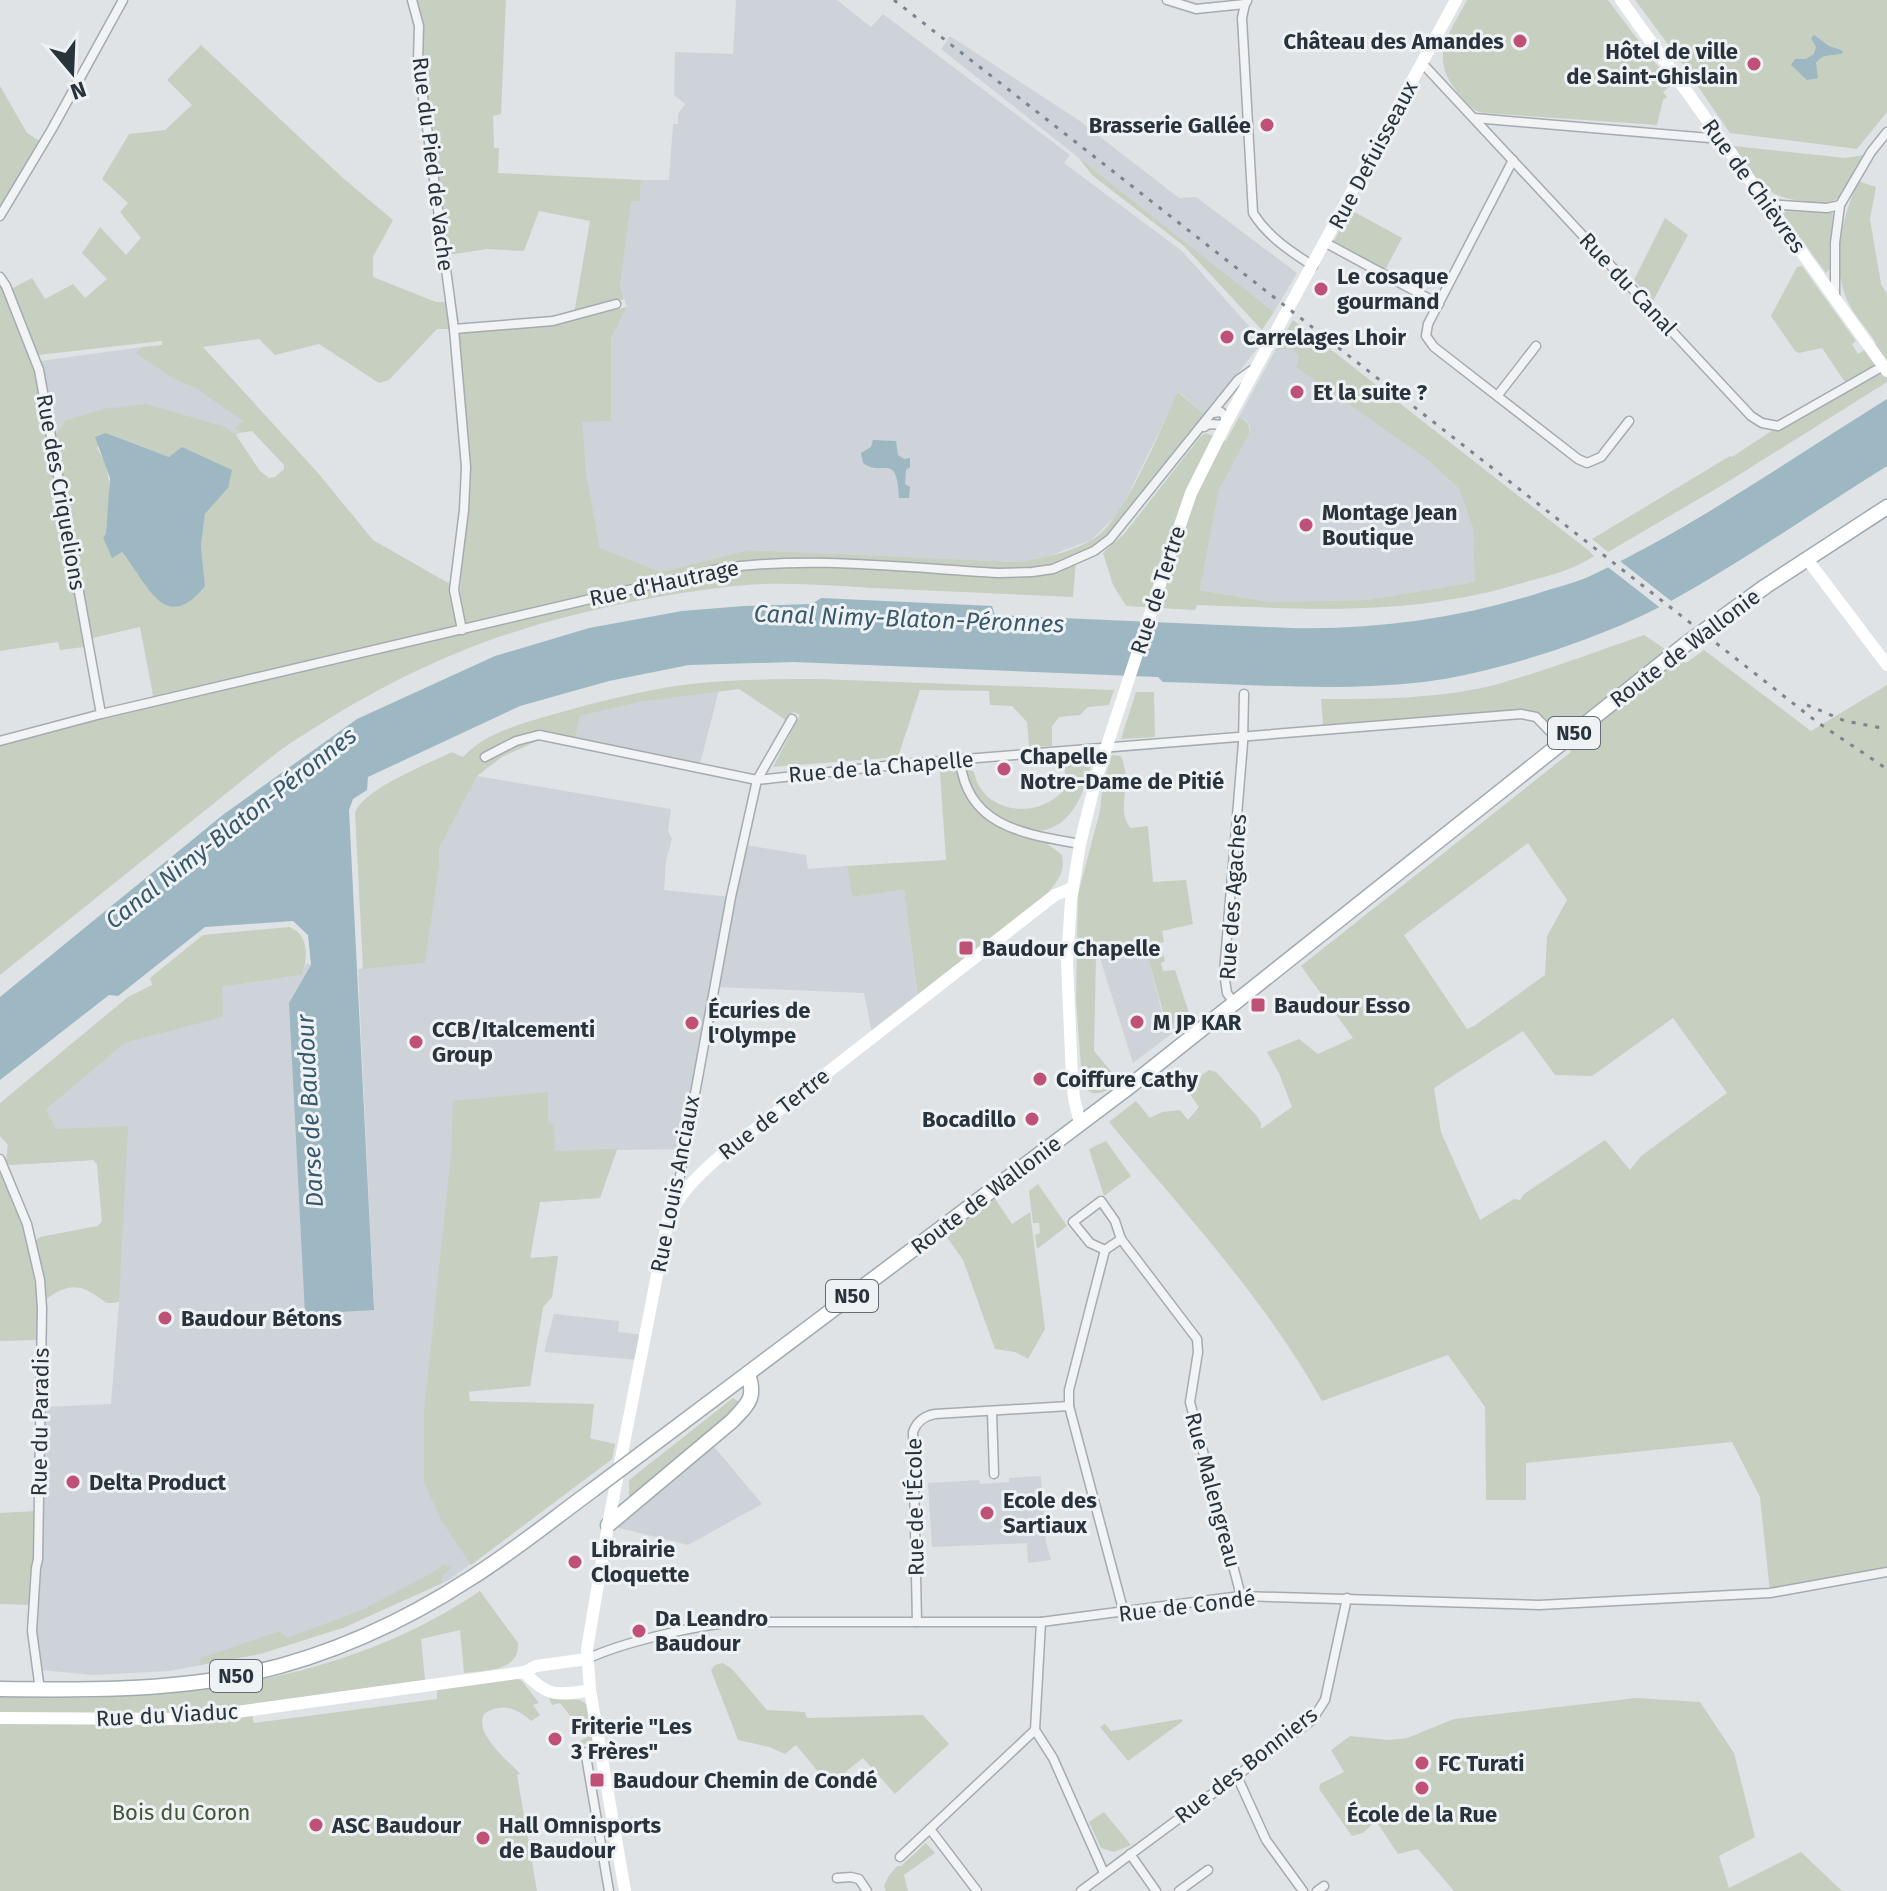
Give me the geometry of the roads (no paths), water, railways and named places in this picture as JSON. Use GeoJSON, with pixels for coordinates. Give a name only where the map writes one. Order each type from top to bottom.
{"type":"FeatureCollection","features":[{"type":"Feature","properties":{"kind":"main road","name":"Route de Wallonie"},"geometry":{"type":"LineString","coordinates":[[0,1689],[173,1685],[243,1675],[308,1657],[371,1633],[454,1589],[594,1489],[1080,1124],[1723,616],[1887,507]]}},
{"type":"Feature","properties":{"kind":"main road"},"geometry":{"type":"LineString","coordinates":[[608,1525],[747,1405],[752,1397],[748,1374]]}},
{"type":"Feature","properties":{"kind":"street"},"geometry":{"type":"LineString","coordinates":[[0,216],[123,0]]}},
{"type":"Feature","properties":{"kind":"street","name":"Rue du Pied de Vache"},"geometry":{"type":"LineString","coordinates":[[412,0],[419,26],[418,60],[454,329],[466,467],[454,590],[462,630]]}},
{"type":"Feature","properties":{"kind":"street"},"geometry":{"type":"LineString","coordinates":[[1167,0],[1196,9],[1246,2],[1242,18],[1253,213],[1262,228],[1278,243],[1313,266]]}},
{"type":"Feature","properties":{"kind":"street","name":"Rue Defuisseaux"},"geometry":{"type":"LineString","coordinates":[[1290,310],[1456,0]]}},
{"type":"Feature","properties":{"kind":"street","name":"Rue de Chièvres"},"geometry":{"type":"LineString","coordinates":[[1621,0],[1887,371]]}},
{"type":"Feature","properties":{"kind":"street","name":"Rue du Canal"},"geometry":{"type":"LineString","coordinates":[[1422,63],[1751,416],[1762,423],[1778,426],[1887,364]]}},
{"type":"Feature","properties":{"kind":"street"},"geometry":{"type":"LineString","coordinates":[[1473,118],[1721,139]]}},
{"type":"Feature","properties":{"kind":"street"},"geometry":{"type":"LineString","coordinates":[[1835,298],[1835,243],[1840,205],[1871,152],[1887,132]]}},
{"type":"Feature","properties":{"kind":"street"},"geometry":{"type":"LineString","coordinates":[[1513,160],[1439,304],[1426,333],[1430,344],[1587,463],[1601,457],[1629,421]]}},
{"type":"Feature","properties":{"kind":"street"},"geometry":{"type":"LineString","coordinates":[[1767,204],[1827,208],[1840,205]]}},
{"type":"Feature","properties":{"kind":"street"},"geometry":{"type":"LineString","coordinates":[[1326,243],[1439,304]]}},
{"type":"Feature","properties":{"kind":"street","name":"Rue des Criquelions"},"geometry":{"type":"LineString","coordinates":[[0,277],[39,370],[101,714]]}},
{"type":"Feature","properties":{"kind":"street"},"geometry":{"type":"LineString","coordinates":[[454,329],[553,321],[616,304]]}},
{"type":"Feature","properties":{"kind":"street","name":"Rue de Tertre"},"geometry":{"type":"LineString","coordinates":[[1080,1124],[1074,1098],[1068,990],[1072,888],[1096,779],[1191,493],[1256,367],[1290,310]]}},
{"type":"Feature","properties":{"kind":"street"},"geometry":{"type":"LineString","coordinates":[[1498,395],[1536,346]]}},
{"type":"Feature","properties":{"kind":"street","name":"Rue d'Hautrage"},"geometry":{"type":"LineString","coordinates":[[0,741],[101,714],[718,569],[789,563],[998,573],[1053,569],[1094,551],[1120,530],[1238,380],[1256,367]]}},
{"type":"Feature","properties":{"kind":"street"},"geometry":{"type":"LineString","coordinates":[[1200,429],[1209,424],[1225,425],[1225,416],[1221,412],[1213,413]]}},
{"type":"Feature","properties":{"kind":"street"},"geometry":{"type":"LineString","coordinates":[[1807,559],[1887,665]]}},
{"type":"Feature","properties":{"kind":"street","name":"Rue des Agaches"},"geometry":{"type":"LineString","coordinates":[[1234,1003],[1227,993],[1224,973],[1244,694]]}},
{"type":"Feature","properties":{"kind":"street","name":"Rue de la Chapelle"},"geometry":{"type":"LineString","coordinates":[[485,757],[522,738],[539,735],[757,780],[960,759],[1521,714],[1536,717],[1561,743]]}},
{"type":"Feature","properties":{"kind":"street","name":"Rue Louis Anciaux"},"geometry":{"type":"LineString","coordinates":[[625,1891],[590,1690],[587,1649],[608,1525],[662,1248],[674,1204],[731,897],[757,780],[792,719]]}},
{"type":"Feature","properties":{"kind":"street"},"geometry":{"type":"LineString","coordinates":[[960,759],[969,795],[990,817],[1026,834],[1080,844]]}},
{"type":"Feature","properties":{"kind":"street","name":"Rue de Tertre"},"geometry":{"type":"LineString","coordinates":[[674,1204],[693,1180],[718,1158],[1055,895],[1072,888]]}},
{"type":"Feature","properties":{"kind":"street","name":"Rue du Paradis"},"geometry":{"type":"LineString","coordinates":[[0,1159],[32,1239],[42,1308],[38,1559],[32,1631],[40,1690]]}},
{"type":"Feature","properties":{"kind":"street","name":"Rue Malengreau"},"geometry":{"type":"LineString","coordinates":[[1105,1250],[1090,1243],[1073,1222],[1101,1201],[1115,1221],[1121,1239],[1197,1339],[1198,1352],[1190,1402],[1241,1596]]}},
{"type":"Feature","properties":{"kind":"street"},"geometry":{"type":"LineString","coordinates":[[1121,1239],[1105,1250],[1069,1390],[1069,1406],[1124,1613]]}},
{"type":"Feature","properties":{"kind":"street","name":"Rue de l'École"},"geometry":{"type":"LineString","coordinates":[[917,1622],[913,1432],[919,1421],[927,1416],[1069,1406]]}},
{"type":"Feature","properties":{"kind":"street"},"geometry":{"type":"LineString","coordinates":[[992,1412],[994,1474]]}},
{"type":"Feature","properties":{"kind":"street","name":"Rue de Condé"},"geometry":{"type":"LineString","coordinates":[[587,1659],[605,1651],[726,1623],[1041,1622],[1241,1596],[1539,1605],[1770,1593],[1887,1572]]}},
{"type":"Feature","properties":{"kind":"street","name":"Rue des Bonniers"},"geometry":{"type":"LineString","coordinates":[[1081,1891],[1312,1720],[1323,1706],[1347,1598]]}},
{"type":"Feature","properties":{"kind":"street"},"geometry":{"type":"LineString","coordinates":[[1041,1622],[1035,1730],[1053,1758],[1104,1873]]}},
{"type":"Feature","properties":{"kind":"street","name":"Rue du Viaduc"},"geometry":{"type":"LineString","coordinates":[[0,1718],[187,1719],[524,1672],[536,1666],[587,1659]]}},
{"type":"Feature","properties":{"kind":"street"},"geometry":{"type":"LineString","coordinates":[[524,1672],[538,1687],[558,1695],[590,1690]]}},
{"type":"Feature","properties":{"kind":"street"},"geometry":{"type":"LineString","coordinates":[[900,1857],[1035,1730]]}},
{"type":"Feature","properties":{"kind":"street"},"geometry":{"type":"LineString","coordinates":[[601,1748],[583,1753],[609,1891]]}},
{"type":"Feature","properties":{"kind":"street"},"geometry":{"type":"LineString","coordinates":[[1236,1774],[1266,1840],[1303,1891]]}},
{"type":"Feature","properties":{"kind":"street"},"geometry":{"type":"LineString","coordinates":[[930,1829],[977,1891]]}},
{"type":"Feature","properties":{"kind":"street"},"geometry":{"type":"LineString","coordinates":[[1130,1854],[1156,1891]]}},
{"type":"Feature","properties":{"kind":"street"},"geometry":{"type":"LineString","coordinates":[[1179,1891],[1208,1870]]}},
{"type":"Feature","properties":{"kind":"street"},"geometry":{"type":"LineString","coordinates":[[837,1878],[859,1879],[867,1891]]}},
{"type":"Feature","properties":{"kind":"water"},"geometry":{"type":"Polygon","coordinates":[[[1814,35],[1843,53],[1819,60],[1816,63],[1818,78],[1807,80],[1791,65],[1795,59],[1806,59],[1814,54],[1816,47],[1811,38],[1814,35]]]}},
{"type":"Feature","properties":{"kind":"water"},"geometry":{"type":"Polygon","coordinates":[[[1887,399],[1887,466],[1671,601],[1584,640],[1484,671],[1424,682],[1326,687],[1163,682],[1158,677],[794,662],[689,665],[609,681],[520,706],[368,777],[367,790],[353,799],[349,810],[374,1310],[305,1314],[289,1003],[311,965],[308,935],[293,921],[205,927],[118,996],[109,995],[0,1080],[0,997],[224,814],[357,719],[495,656],[589,628],[682,611],[812,604],[821,598],[992,606],[995,615],[1290,628],[1384,625],[1445,616],[1506,603],[1569,584],[1627,558],[1703,515],[1887,399]]]}},
{"type":"Feature","properties":{"kind":"water"},"geometry":{"type":"Polygon","coordinates":[[[106,433],[169,457],[182,447],[232,470],[228,488],[205,514],[201,546],[205,586],[191,600],[178,606],[167,606],[148,589],[122,552],[112,558],[103,538],[106,533],[110,478],[95,437],[106,433]]]}},
{"type":"Feature","properties":{"kind":"water"},"geometry":{"type":"Polygon","coordinates":[[[873,440],[896,441],[898,455],[904,459],[910,458],[905,484],[910,487],[909,498],[899,498],[898,483],[892,470],[863,463],[861,453],[871,447],[873,440]]]}},
{"type":"Feature","properties":{"kind":"railway"},"geometry":{"type":"LineString","coordinates":[[894,0],[1817,722],[1887,769]]}},
{"type":"Feature","properties":{"kind":"railway"},"geometry":{"type":"LineString","coordinates":[[1807,705],[1845,721],[1887,729]]}},
{"type":"Feature","properties":{"kind":"place","name":"Château des Amandes"},"geometry":{"type":"Point","coordinates":[1520,41]}},
{"type":"Feature","properties":{"kind":"place","name":"Hôtel de ville de Saint-Ghislain"},"geometry":{"type":"Point","coordinates":[1754,64]}},
{"type":"Feature","properties":{"kind":"place","name":"Brasserie Gallée"},"geometry":{"type":"Point","coordinates":[1267,125]}},
{"type":"Feature","properties":{"kind":"place","name":"Le cosaque gourmand"},"geometry":{"type":"Point","coordinates":[1321,289]}},
{"type":"Feature","properties":{"kind":"place","name":"Carrelages Lhoir"},"geometry":{"type":"Point","coordinates":[1227,337]}},
{"type":"Feature","properties":{"kind":"place","name":"Et la suite ?"},"geometry":{"type":"Point","coordinates":[1297,392]}},
{"type":"Feature","properties":{"kind":"place","name":"Montage Jean Boutique"},"geometry":{"type":"Point","coordinates":[1306,525]}},
{"type":"Feature","properties":{"kind":"place","name":"Chapelle Notre-Dame de Pitié"},"geometry":{"type":"Point","coordinates":[1004,769]}},
{"type":"Feature","properties":{"kind":"place","name":"Baudour Chapelle"},"geometry":{"type":"Point","coordinates":[966,948]}},
{"type":"Feature","properties":{"kind":"place","name":"Baudour Esso"},"geometry":{"type":"Point","coordinates":[1258,1005]}},
{"type":"Feature","properties":{"kind":"place","name":"M JP KAR"},"geometry":{"type":"Point","coordinates":[1137,1022]}},
{"type":"Feature","properties":{"kind":"place","name":"Écuries de l'Olympe"},"geometry":{"type":"Point","coordinates":[692,1023]}},
{"type":"Feature","properties":{"kind":"place","name":"CCB/Italcementi Group"},"geometry":{"type":"Point","coordinates":[416,1042]}},
{"type":"Feature","properties":{"kind":"place","name":"Coiffure Cathy"},"geometry":{"type":"Point","coordinates":[1040,1079]}},
{"type":"Feature","properties":{"kind":"place","name":"Bocadillo"},"geometry":{"type":"Point","coordinates":[1032,1119]}},
{"type":"Feature","properties":{"kind":"place","name":"Baudour Bétons"},"geometry":{"type":"Point","coordinates":[165,1318]}},
{"type":"Feature","properties":{"kind":"place","name":"Delta Product"},"geometry":{"type":"Point","coordinates":[73,1482]}},
{"type":"Feature","properties":{"kind":"place","name":"Ecole des Sartiaux"},"geometry":{"type":"Point","coordinates":[987,1513]}},
{"type":"Feature","properties":{"kind":"place","name":"Librairie Cloquette"},"geometry":{"type":"Point","coordinates":[575,1562]}},
{"type":"Feature","properties":{"kind":"place","name":"Da Leandro Baudour"},"geometry":{"type":"Point","coordinates":[639,1631]}},
{"type":"Feature","properties":{"kind":"place","name":"Friterie \"Les 3 Frères\""},"geometry":{"type":"Point","coordinates":[555,1739]}},
{"type":"Feature","properties":{"kind":"place","name":"FC Turati"},"geometry":{"type":"Point","coordinates":[1422,1763]}},
{"type":"Feature","properties":{"kind":"place","name":"Baudour Chemin de Condé"},"geometry":{"type":"Point","coordinates":[597,1780]}},
{"type":"Feature","properties":{"kind":"place","name":"École de la Rue"},"geometry":{"type":"Point","coordinates":[1422,1788]}},
{"type":"Feature","properties":{"kind":"place","name":"ASC Baudour"},"geometry":{"type":"Point","coordinates":[316,1825]}},
{"type":"Feature","properties":{"kind":"place","name":"Hall Omnisports de Baudour"},"geometry":{"type":"Point","coordinates":[483,1838]}},
{"type":"Feature","properties":{"kind":"water label","name":"Canal Nimy-Blaton-Péronnes"},"geometry":{"type":"Point","coordinates":[909,619]}},
{"type":"Feature","properties":{"kind":"water label","name":"Canal Nimy-Blaton-Péronnes"},"geometry":{"type":"Point","coordinates":[231,828]}},
{"type":"Feature","properties":{"kind":"water label","name":"Darse de Baudour"},"geometry":{"type":"Point","coordinates":[310,1111]}},
{"type":"Feature","properties":{"kind":"park label","name":"Bois du Coron"},"geometry":{"type":"Point","coordinates":[181,1812]}}]}
